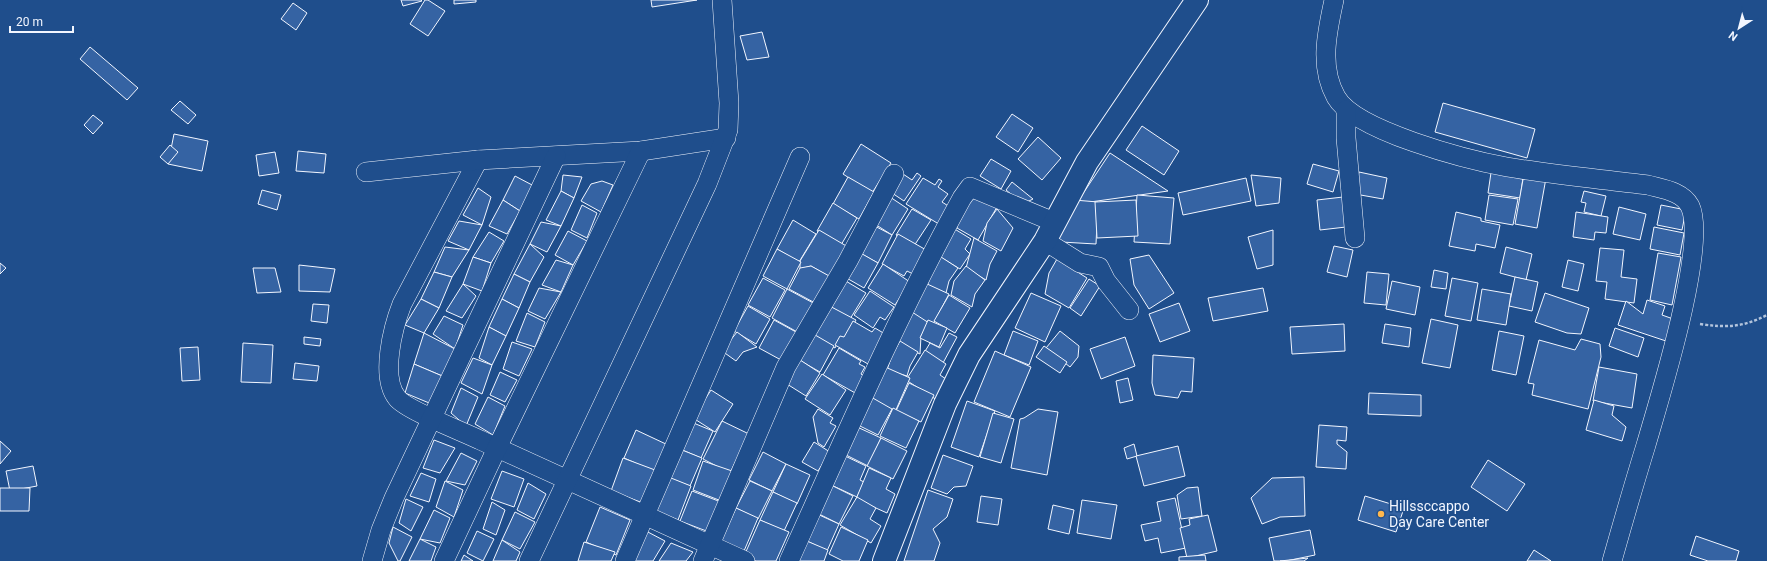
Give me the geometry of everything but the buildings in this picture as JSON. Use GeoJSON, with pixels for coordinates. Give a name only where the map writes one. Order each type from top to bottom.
{"type":"FeatureCollection","features":[{"type":"Feature","properties":{"kind":"street"},"geometry":{"type":"LineString","coordinates":[[528,561],[707,184],[726,138],[728,130],[729,103],[722,0]]}},
{"type":"Feature","properties":{"kind":"street"},"geometry":{"type":"LineString","coordinates":[[884,561],[945,404],[969,355],[1049,232],[1087,162],[1197,0]]}},
{"type":"Feature","properties":{"kind":"street"},"geometry":{"type":"LineString","coordinates":[[1334,0],[1327,34],[1326,62],[1329,79],[1336,98],[1346,110],[1378,128],[1399,137],[1460,155],[1506,167],[1648,185],[1669,190],[1684,199],[1690,206],[1694,226],[1693,249],[1680,321],[1612,561]]}},
{"type":"Feature","properties":{"kind":"street"},"geometry":{"type":"LineString","coordinates":[[1346,110],[1346,138],[1356,238]]}},
{"type":"Feature","properties":{"kind":"street"},"geometry":{"type":"LineString","coordinates":[[366,172],[478,160],[641,151],[726,138]]}},
{"type":"Feature","properties":{"kind":"street"},"geometry":{"type":"LineString","coordinates":[[444,561],[641,151]]}},
{"type":"Feature","properties":{"kind":"street"},"geometry":{"type":"LineString","coordinates":[[372,561],[381,530],[394,498],[556,156]]}},
{"type":"Feature","properties":{"kind":"street"},"geometry":{"type":"LineString","coordinates":[[625,561],[800,157]]}},
{"type":"Feature","properties":{"kind":"street"},"geometry":{"type":"LineString","coordinates":[[478,160],[402,304],[391,338],[390,375],[392,391],[397,399],[432,418],[644,516],[707,553],[746,561]]}},
{"type":"Feature","properties":{"kind":"street"},"geometry":{"type":"LineString","coordinates":[[707,553],[786,367],[848,261],[894,174]]}},
{"type":"Feature","properties":{"kind":"street"},"geometry":{"type":"LineString","coordinates":[[789,561],[899,320],[962,198],[970,187],[1049,232],[1080,262],[1099,267],[1106,281],[1129,310]]}},
{"type":"Feature","properties":{"kind":"path"},"geometry":{"type":"LineString","coordinates":[[1680,321],[1715,326],[1740,326],[1767,315]]}},
{"type":"Feature","properties":{"kind":"place","name":"Hillssccappo Day Care Center"},"geometry":{"type":"Point","coordinates":[1381,514]}}]}
